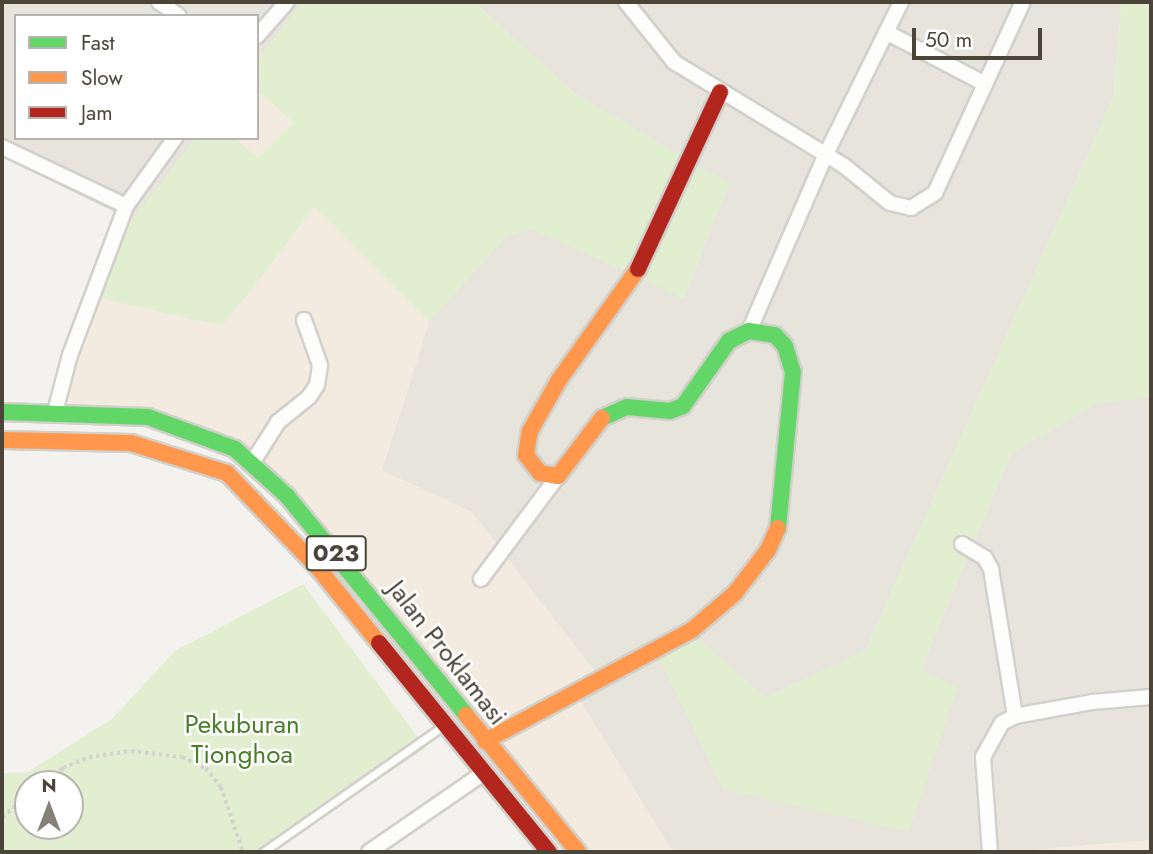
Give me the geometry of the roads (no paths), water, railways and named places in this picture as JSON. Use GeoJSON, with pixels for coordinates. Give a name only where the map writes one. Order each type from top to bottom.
{"type":"FeatureCollection","features":[{"type":"Feature","properties":{"kind":"main road"},"geometry":{"type":"LineString","coordinates":[[485,741],[692,630],[735,593],[768,550],[779,524],[785,483],[793,372],[785,346],[775,335],[749,331],[729,341],[683,406],[670,411],[614,410],[603,417],[558,476],[531,467],[526,443],[559,380],[632,283],[720,92]]}},
{"type":"Feature","properties":{"kind":"main road","name":"Jalan Proklamasi"},"geometry":{"type":"LineString","coordinates":[[2,412],[148,417],[193,430],[252,463],[287,496],[578,852]]}},
{"type":"Feature","properties":{"kind":"main road","name":"Jalan Proklamasi"},"geometry":{"type":"LineString","coordinates":[[2,440],[131,443],[227,473],[318,568],[447,723],[549,852]]}},
{"type":"Feature","properties":{"kind":"main road"},"geometry":{"type":"LineString","coordinates":[[389,653],[406,640]]}},
{"type":"Feature","properties":{"kind":"street"},"geometry":{"type":"LineString","coordinates":[[159,2],[176,14]]}},
{"type":"Feature","properties":{"kind":"street"},"geometry":{"type":"LineString","coordinates":[[259,35],[287,2]]}},
{"type":"Feature","properties":{"kind":"street"},"geometry":{"type":"LineString","coordinates":[[626,2],[674,62],[826,154],[890,203],[919,206],[935,193],[1023,2]]}},
{"type":"Feature","properties":{"kind":"street"},"geometry":{"type":"LineString","coordinates":[[749,331],[826,154],[901,2]]}},
{"type":"Feature","properties":{"kind":"street"},"geometry":{"type":"LineString","coordinates":[[886,32],[985,84]]}},
{"type":"Feature","properties":{"kind":"street"},"geometry":{"type":"LineString","coordinates":[[55,412],[70,355],[126,206],[174,140]]}},
{"type":"Feature","properties":{"kind":"street"},"geometry":{"type":"LineString","coordinates":[[2,147],[126,206]]}},
{"type":"Feature","properties":{"kind":"street"},"geometry":{"type":"LineString","coordinates":[[252,463],[278,422],[309,397],[317,385],[320,365],[304,320]]}},
{"type":"Feature","properties":{"kind":"street"},"geometry":{"type":"LineString","coordinates":[[481,579],[558,476]]}},
{"type":"Feature","properties":{"kind":"street"},"geometry":{"type":"LineString","coordinates":[[962,544],[985,558],[992,569],[1015,716]]}},
{"type":"Feature","properties":{"kind":"street"},"geometry":{"type":"LineString","coordinates":[[990,852],[983,757],[993,733],[1015,716],[1092,702],[1151,697]]}},
{"type":"Feature","properties":{"kind":"street"},"geometry":{"type":"LineString","coordinates":[[369,852],[485,772]]}},
{"type":"Feature","properties":{"kind":"lane"},"geometry":{"type":"LineString","coordinates":[[263,852],[447,723]]}},
{"type":"Feature","properties":{"kind":"park label","name":"Pekuburan Tionghoa"},"geometry":{"type":"Point","coordinates":[242,740]}}]}
